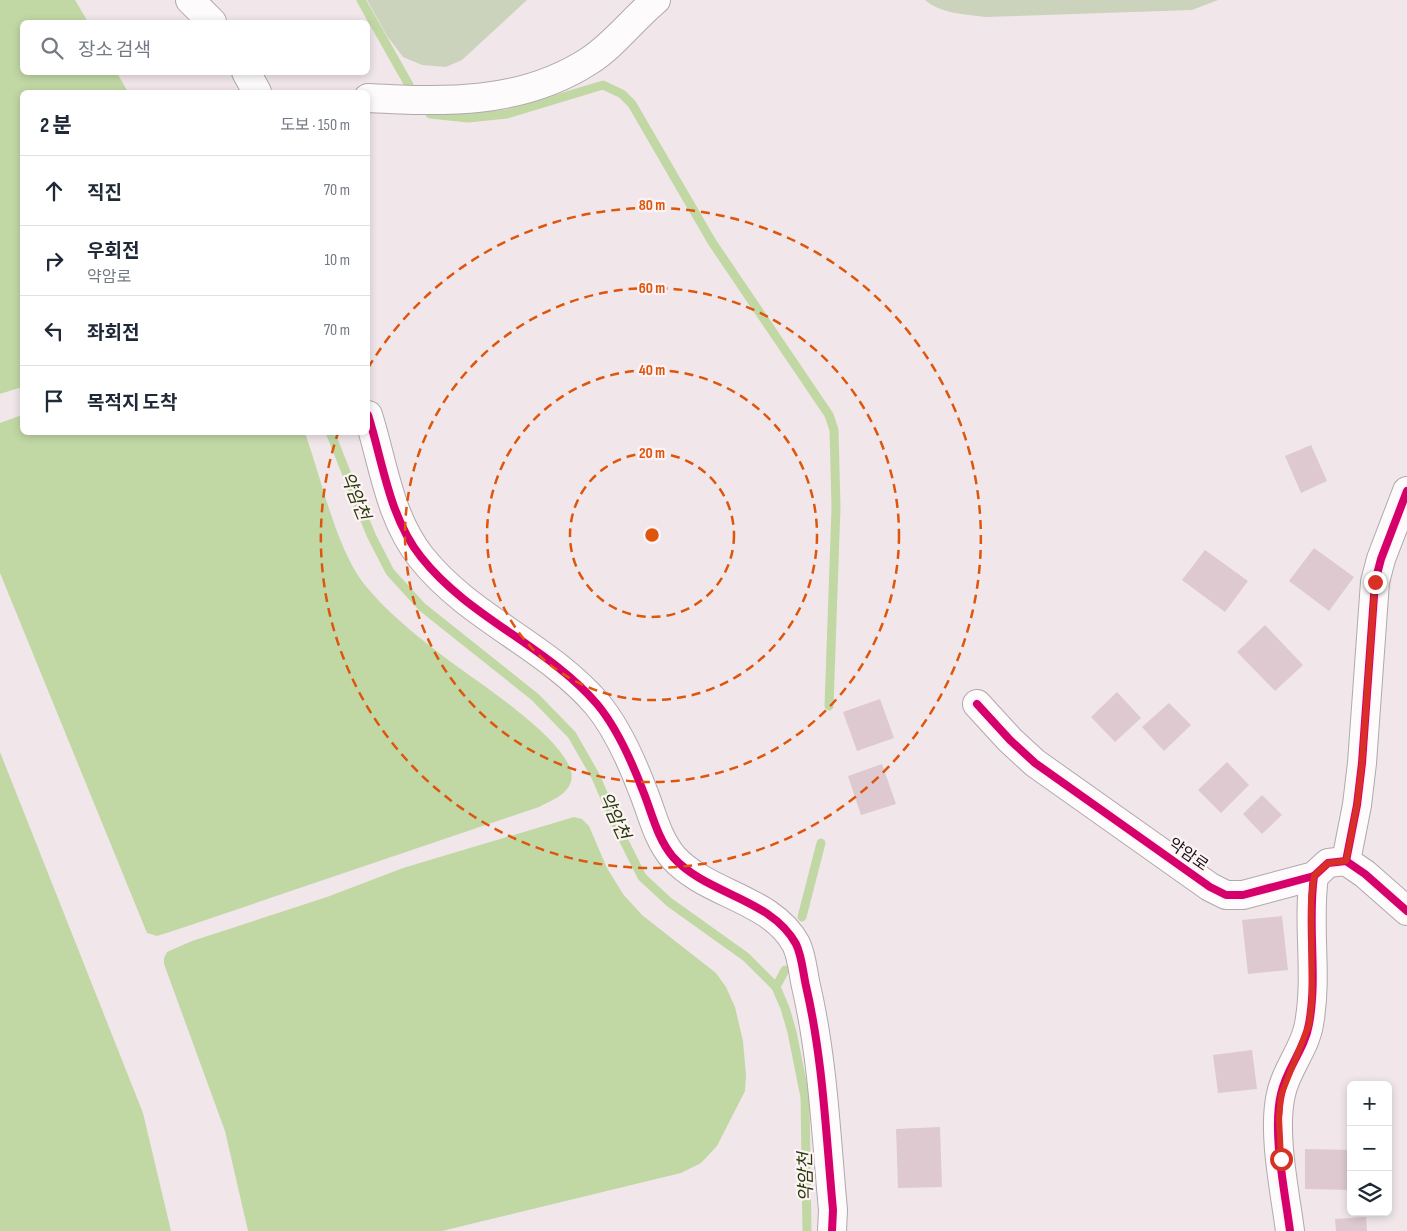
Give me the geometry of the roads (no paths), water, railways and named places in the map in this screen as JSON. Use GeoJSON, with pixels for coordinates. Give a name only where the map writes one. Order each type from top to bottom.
{"type":"FeatureCollection","features":[{"type":"Feature","properties":{"kind":"street"},"geometry":{"type":"LineString","coordinates":[[190,0],[210,20]]}},
{"type":"Feature","properties":{"kind":"street"},"geometry":{"type":"LineString","coordinates":[[370,98],[447,101],[500,97],[546,83],[589,61],[656,0]]}},
{"type":"Feature","properties":{"kind":"street"},"geometry":{"type":"LineString","coordinates":[[370,422],[400,519],[420,556],[466,602],[527,643],[565,674],[597,705],[624,749],[643,791],[654,825],[673,857],[707,884],[772,917],[788,931],[797,946],[815,1024],[833,1210],[832,1231]]}},
{"type":"Feature","properties":{"kind":"street"},"geometry":{"type":"LineString","coordinates":[[1407,491],[1381,558],[1375,582],[1362,763],[1357,805],[1346,861],[1365,874],[1407,911]]}},
{"type":"Feature","properties":{"kind":"street","name":"약암로"},"geometry":{"type":"LineString","coordinates":[[977,704],[1010,740],[1035,763],[1210,887],[1226,896],[1243,894],[1314,876],[1328,863],[1346,861]]}},
{"type":"Feature","properties":{"kind":"street"},"geometry":{"type":"LineString","coordinates":[[1290,1231],[1279,1118],[1281,1095],[1309,1025],[1312,999],[1311,900],[1314,876]]}},
{"type":"Feature","properties":{"kind":"waterway"},"geometry":{"type":"LineString","coordinates":[[361,0],[409,85]]}},
{"type":"Feature","properties":{"kind":"waterway"},"geometry":{"type":"LineString","coordinates":[[430,114],[468,118],[507,114],[603,85],[622,94],[632,104],[712,242],[829,415],[834,430],[836,507],[829,706]]}},
{"type":"Feature","properties":{"kind":"waterway","name":"약암천"},"geometry":{"type":"LineString","coordinates":[[331,435],[371,535],[390,572],[422,607],[535,697],[572,735],[596,777],[619,831],[642,877],[669,902],[746,957],[776,987],[792,1032],[805,1097],[807,1231]]}},
{"type":"Feature","properties":{"kind":"waterway"},"geometry":{"type":"LineString","coordinates":[[802,917],[821,843]]}},
{"type":"Feature","properties":{"kind":"waterway"},"geometry":{"type":"LineString","coordinates":[[776,987],[785,970]]}}]}
